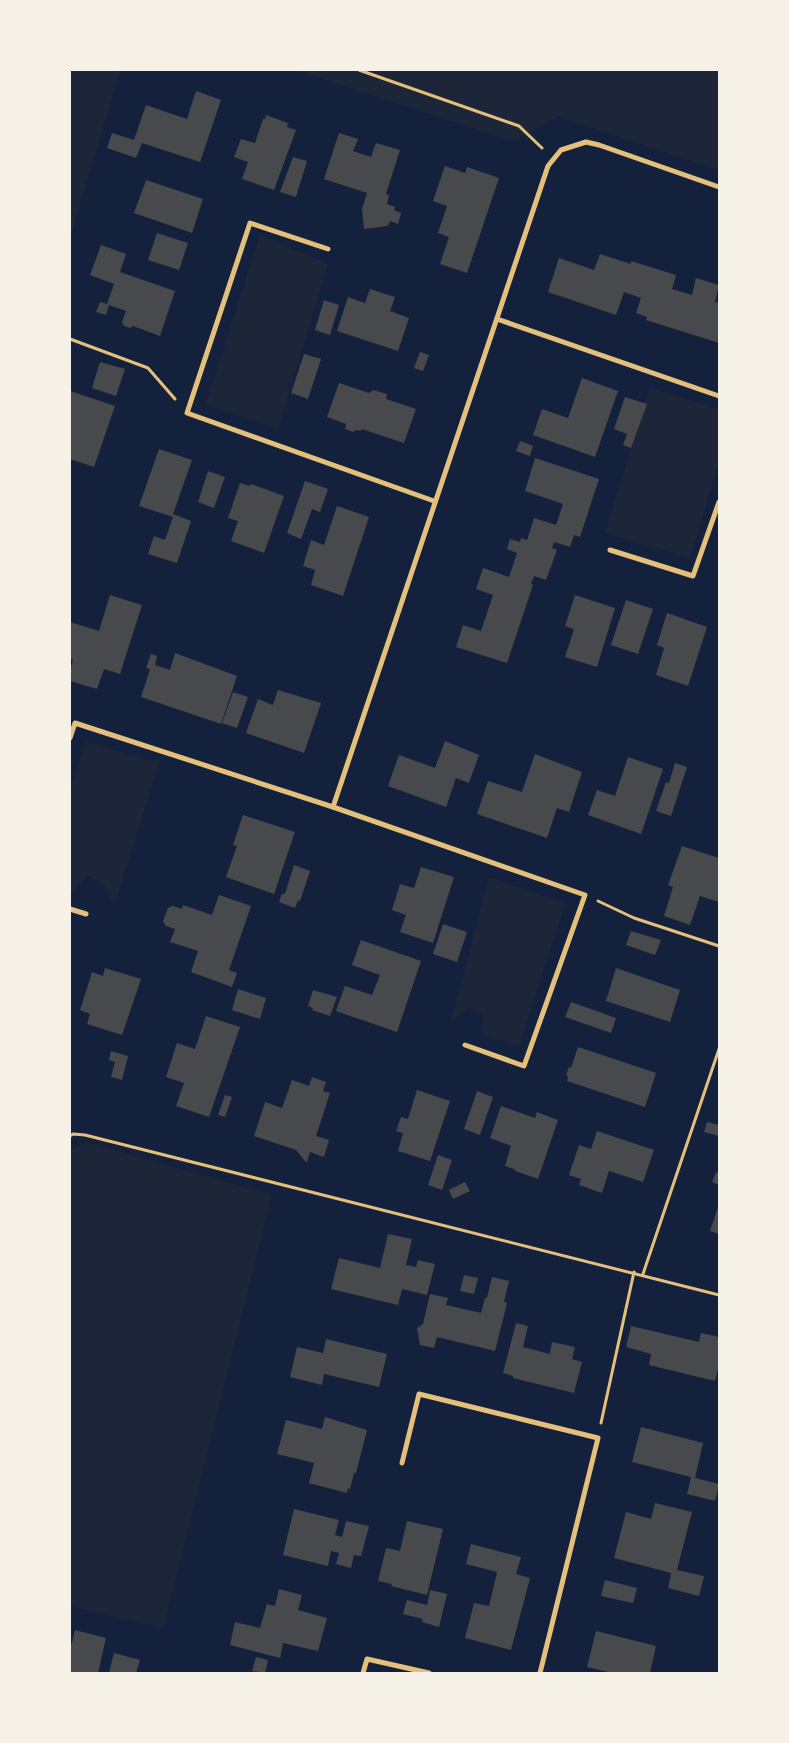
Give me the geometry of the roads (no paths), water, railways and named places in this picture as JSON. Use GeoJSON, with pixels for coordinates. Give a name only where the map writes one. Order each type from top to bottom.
{"type":"FeatureCollection","features":[{"type":"Feature","properties":{"kind":"street"},"geometry":{"type":"LineString","coordinates":[[333,807],[434,501],[548,166],[561,150],[586,142],[719,187]]}},
{"type":"Feature","properties":{"kind":"street"},"geometry":{"type":"LineString","coordinates":[[328,249],[250,223],[186,413],[434,501]]}},
{"type":"Feature","properties":{"kind":"street"},"geometry":{"type":"LineString","coordinates":[[497,319],[719,396]]}},
{"type":"Feature","properties":{"kind":"street"},"geometry":{"type":"LineString","coordinates":[[610,550],[694,576],[719,502]]}},
{"type":"Feature","properties":{"kind":"street"},"geometry":{"type":"LineString","coordinates":[[70,738],[75,723],[333,807],[585,895],[524,1066],[465,1045]]}},
{"type":"Feature","properties":{"kind":"street"},"geometry":{"type":"LineString","coordinates":[[70,909],[86,914]]}},
{"type":"Feature","properties":{"kind":"street"},"geometry":{"type":"LineString","coordinates":[[402,1463],[419,1394],[598,1438],[540,1673]]}},
{"type":"Feature","properties":{"kind":"street"},"geometry":{"type":"LineString","coordinates":[[363,1673],[367,1659],[429,1673]]}}]}
